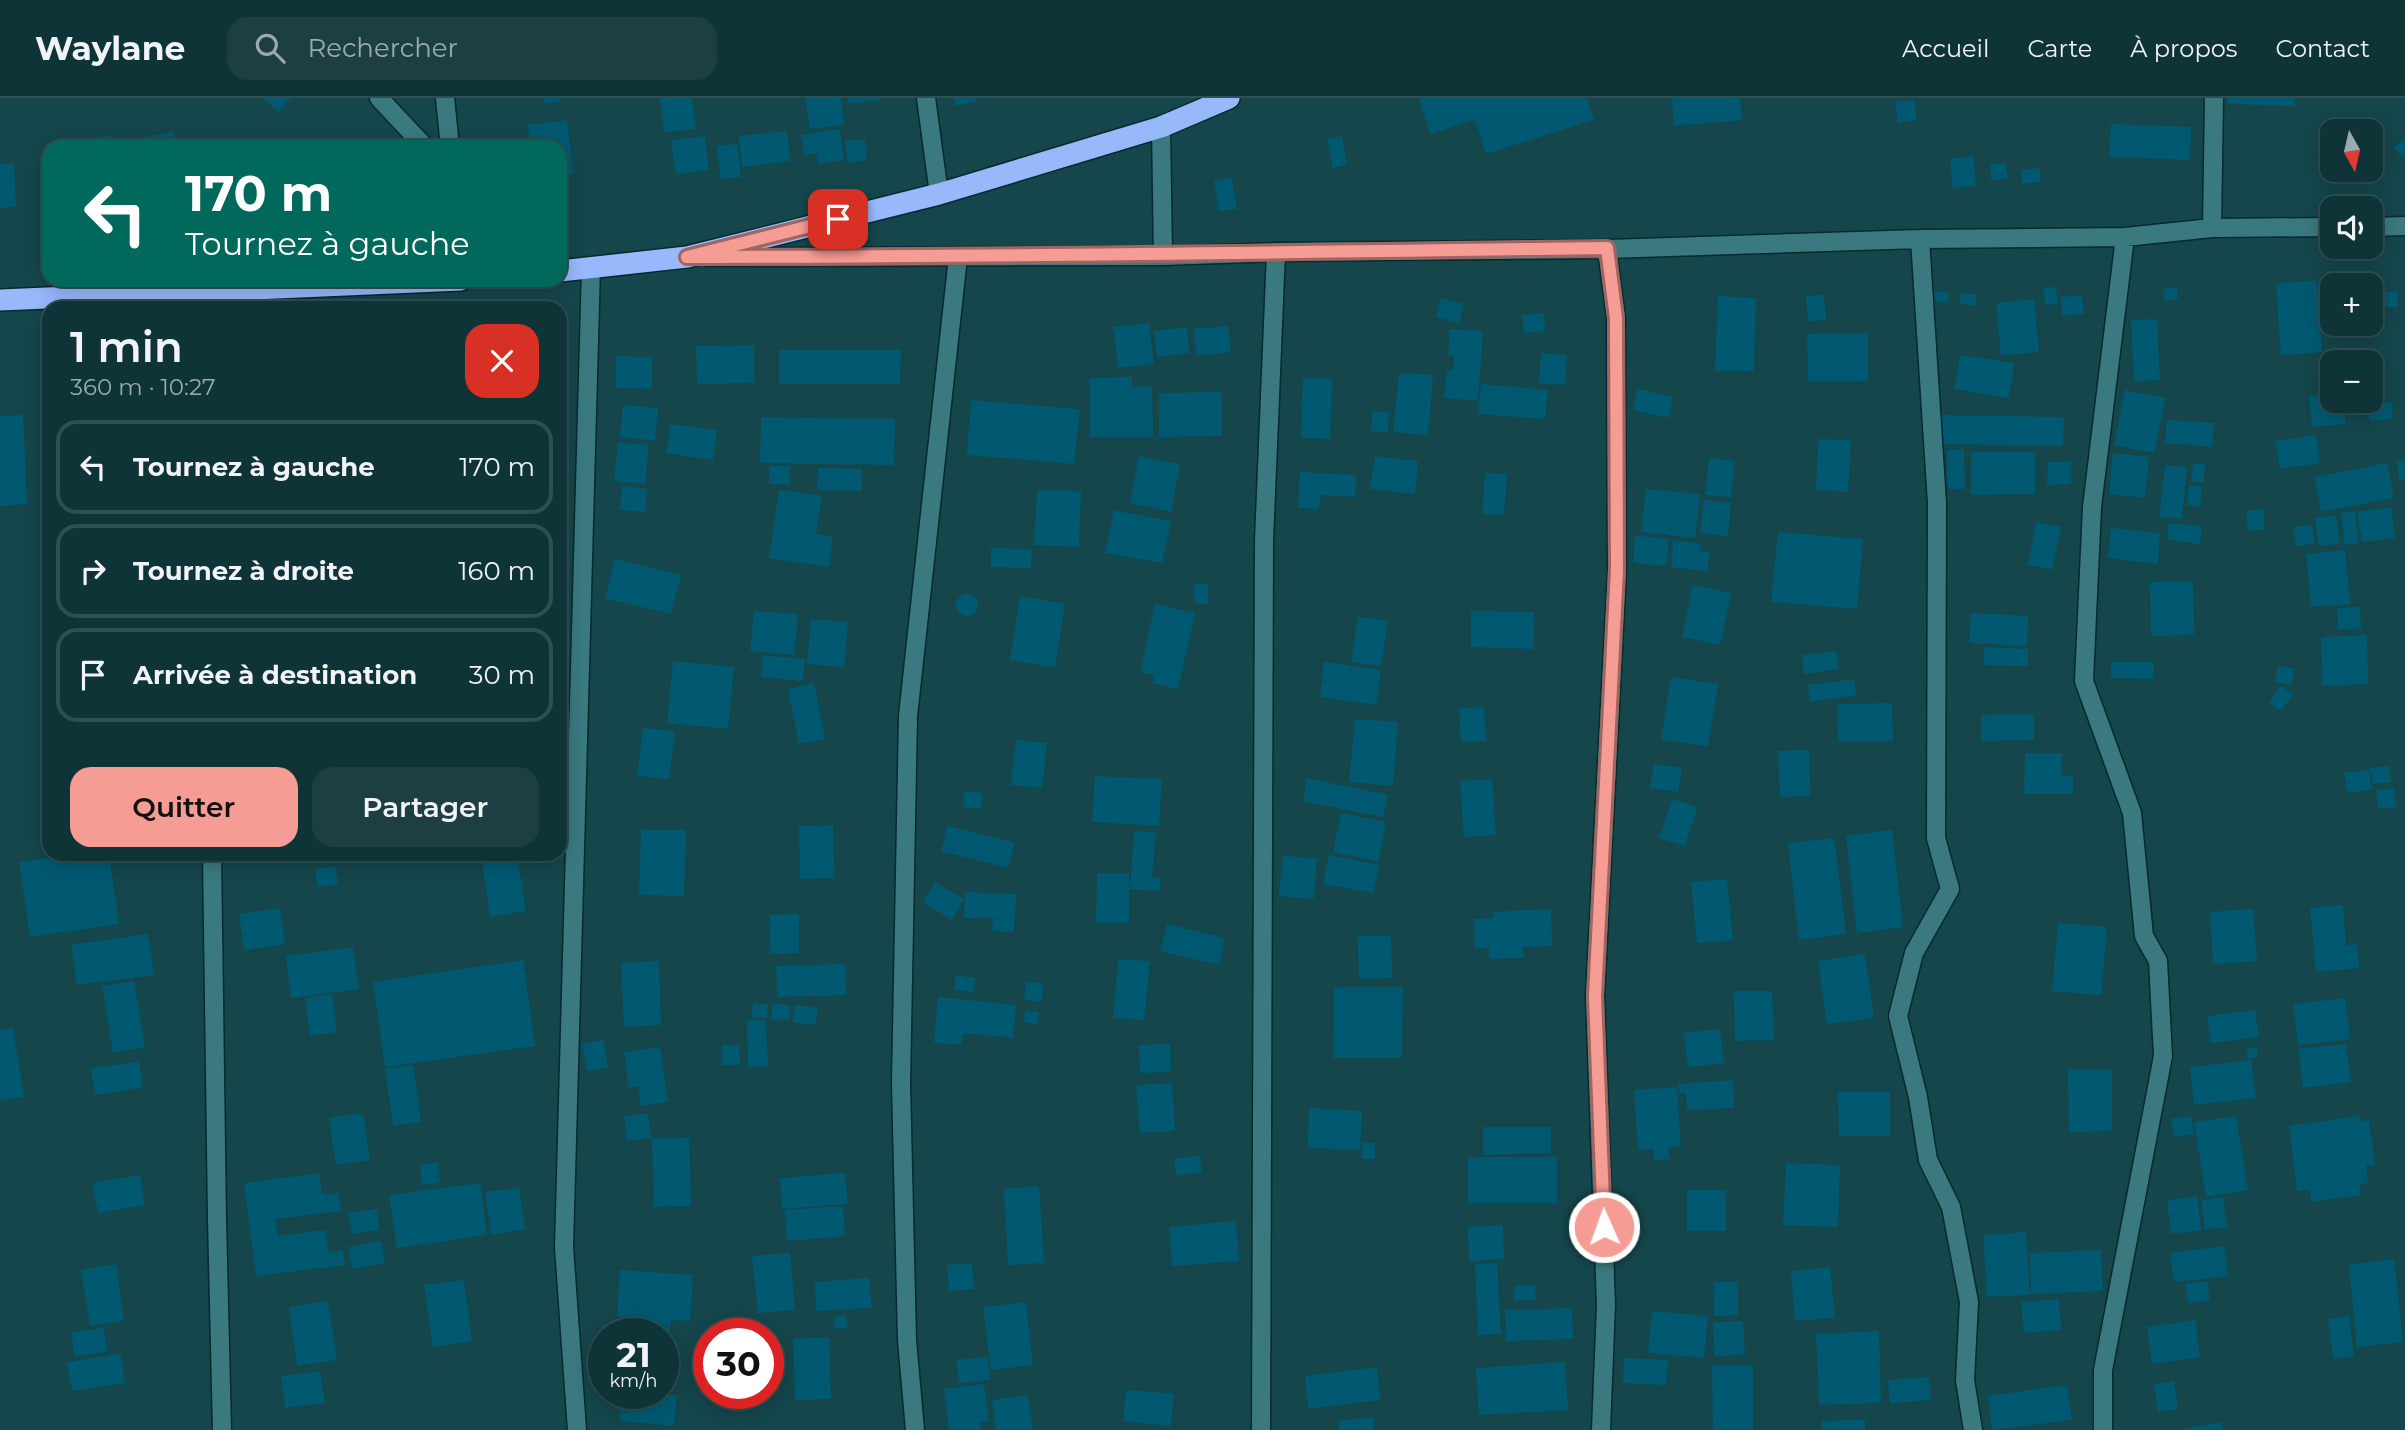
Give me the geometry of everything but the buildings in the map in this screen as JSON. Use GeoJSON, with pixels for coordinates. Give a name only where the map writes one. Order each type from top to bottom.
{"type":"FeatureCollection","features":[{"type":"Feature","properties":{"kind":"highway"},"geometry":{"type":"LineString","coordinates":[[567,270],[687,257],[939,194],[1161,127],[1220,100]]}},
{"type":"Feature","properties":{"kind":"highway"},"geometry":{"type":"LineString","coordinates":[[0,300],[214,300],[375,287]]}},
{"type":"Feature","properties":{"kind":"street"},"geometry":{"type":"LineString","coordinates":[[379,98],[418,140]]}},
{"type":"Feature","properties":{"kind":"street"},"geometry":{"type":"LineString","coordinates":[[445,98],[449,140]]}},
{"type":"Feature","properties":{"kind":"street"},"geometry":{"type":"LineString","coordinates":[[926,98],[939,194]]}},
{"type":"Feature","properties":{"kind":"street"},"geometry":{"type":"LineString","coordinates":[[2212,228],[2214,98]]}},
{"type":"Feature","properties":{"kind":"street"},"geometry":{"type":"LineString","coordinates":[[1161,127],[1163,256]]}},
{"type":"Feature","properties":{"kind":"street"},"geometry":{"type":"LineString","coordinates":[[2383,227],[2405,226]]}},
{"type":"Feature","properties":{"kind":"street"},"geometry":{"type":"LineString","coordinates":[[687,257],[1163,256],[1276,251],[1607,248],[1920,239],[2125,237],[2212,228],[2320,227]]}},
{"type":"Feature","properties":{"kind":"street"},"geometry":{"type":"LineString","coordinates":[[2103,1430],[2103,1370],[2163,1056],[2158,961],[2144,936],[2132,813],[2084,681],[2092,508],[2125,237]]}},
{"type":"Feature","properties":{"kind":"street"},"geometry":{"type":"LineString","coordinates":[[1920,239],[1937,503],[1936,838],[1950,889],[1914,953],[1898,1016],[1918,1097],[1928,1160],[1951,1207],[1969,1303],[1965,1380],[1973,1430]]}},
{"type":"Feature","properties":{"kind":"street"},"geometry":{"type":"LineString","coordinates":[[1601,1430],[1606,1305],[1595,996],[1617,570],[1616,318],[1607,248]]}},
{"type":"Feature","properties":{"kind":"street"},"geometry":{"type":"LineString","coordinates":[[1261,1430],[1264,541],[1276,251]]}},
{"type":"Feature","properties":{"kind":"street"},"geometry":{"type":"LineString","coordinates":[[915,1430],[907,1340],[901,1083],[908,716],[958,257]]}},
{"type":"Feature","properties":{"kind":"street"},"geometry":{"type":"LineString","coordinates":[[577,1430],[564,1247],[591,268]]}},
{"type":"Feature","properties":{"kind":"street"},"geometry":{"type":"LineString","coordinates":[[212,861],[222,1430]]}},
{"type":"Feature","properties":{"kind":"route"},"geometry":{"type":"LineString","coordinates":[[838,219],[687,257],[1163,256],[1276,251],[1607,248],[1616,318],[1617,570],[1595,996],[1604,1227]]}}]}
